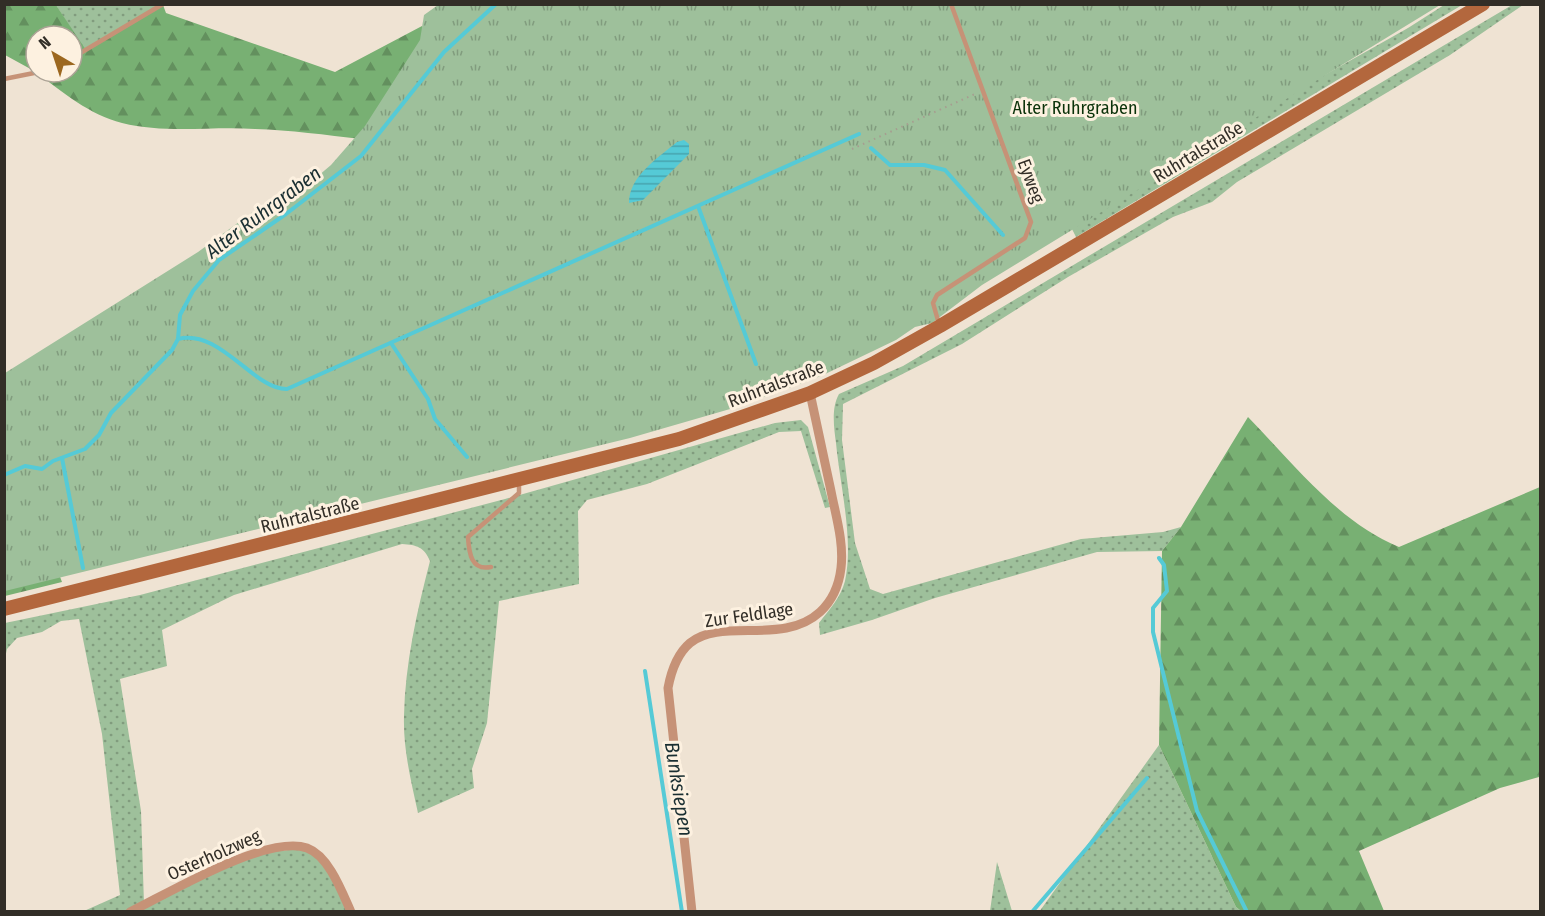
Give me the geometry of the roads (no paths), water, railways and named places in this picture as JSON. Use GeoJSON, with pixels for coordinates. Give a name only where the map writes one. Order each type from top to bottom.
{"type":"FeatureCollection","features":[{"type":"Feature","properties":{"kind":"main road","name":"Ruhrtalstraße"},"geometry":{"type":"LineString","coordinates":[[4,609],[679,439],[810,393],[874,363],[939,326],[1482,4]]}},
{"type":"Feature","properties":{"kind":"street","name":"Zur Feldlage"},"geometry":{"type":"LineString","coordinates":[[692,912],[668,688],[679,658],[691,642],[721,633],[776,630],[801,626],[826,607],[837,590],[842,546],[810,393]]}},
{"type":"Feature","properties":{"kind":"street","name":"Osterholzweg"},"geometry":{"type":"LineString","coordinates":[[130,912],[249,854],[279,845],[308,848],[324,862],[351,912]]}},
{"type":"Feature","properties":{"kind":"lane"},"geometry":{"type":"LineString","coordinates":[[84,51],[163,4]]}},
{"type":"Feature","properties":{"kind":"lane","name":"Eyweg"},"geometry":{"type":"LineString","coordinates":[[939,326],[933,303],[937,295],[1025,238],[1031,222],[951,4]]}},
{"type":"Feature","properties":{"kind":"lane"},"geometry":{"type":"LineString","coordinates":[[4,79],[24,75]]}},
{"type":"Feature","properties":{"kind":"lane"},"geometry":{"type":"LineString","coordinates":[[491,567],[478,567],[473,563],[468,537],[519,493],[519,481]]}},
{"type":"Feature","properties":{"kind":"water"},"geometry":{"type":"Polygon","coordinates":[[[684,140],[689,144],[689,154],[643,200],[629,203],[630,193],[639,176],[653,161],[677,142],[684,140]]]}},
{"type":"Feature","properties":{"kind":"waterway","name":"Alter Ruhrgraben"},"geometry":{"type":"LineString","coordinates":[[4,475],[25,466],[42,469],[53,461],[85,449],[99,435],[111,413],[172,350],[178,339],[180,315],[193,291],[219,260],[286,214],[361,156],[444,52],[496,4]]}},
{"type":"Feature","properties":{"kind":"waterway"},"geometry":{"type":"LineString","coordinates":[[178,339],[193,338],[208,342],[262,380],[275,387],[287,389],[859,134]]}},
{"type":"Feature","properties":{"kind":"waterway"},"geometry":{"type":"LineString","coordinates":[[871,148],[890,165],[924,165],[945,170],[1003,235]]}},
{"type":"Feature","properties":{"kind":"waterway"},"geometry":{"type":"LineString","coordinates":[[698,206],[756,364]]}},
{"type":"Feature","properties":{"kind":"waterway"},"geometry":{"type":"LineString","coordinates":[[391,343],[428,399],[435,419],[467,457]]}},
{"type":"Feature","properties":{"kind":"waterway"},"geometry":{"type":"LineString","coordinates":[[62,458],[83,568]]}},
{"type":"Feature","properties":{"kind":"waterway"},"geometry":{"type":"LineString","coordinates":[[1159,558],[1164,565],[1167,591],[1153,608],[1153,632],[1197,811],[1247,912]]}},
{"type":"Feature","properties":{"kind":"waterway","name":"Bunksiepen"},"geometry":{"type":"LineString","coordinates":[[645,671],[682,912]]}},
{"type":"Feature","properties":{"kind":"waterway"},"geometry":{"type":"LineString","coordinates":[[1032,912],[1147,778]]}}]}
